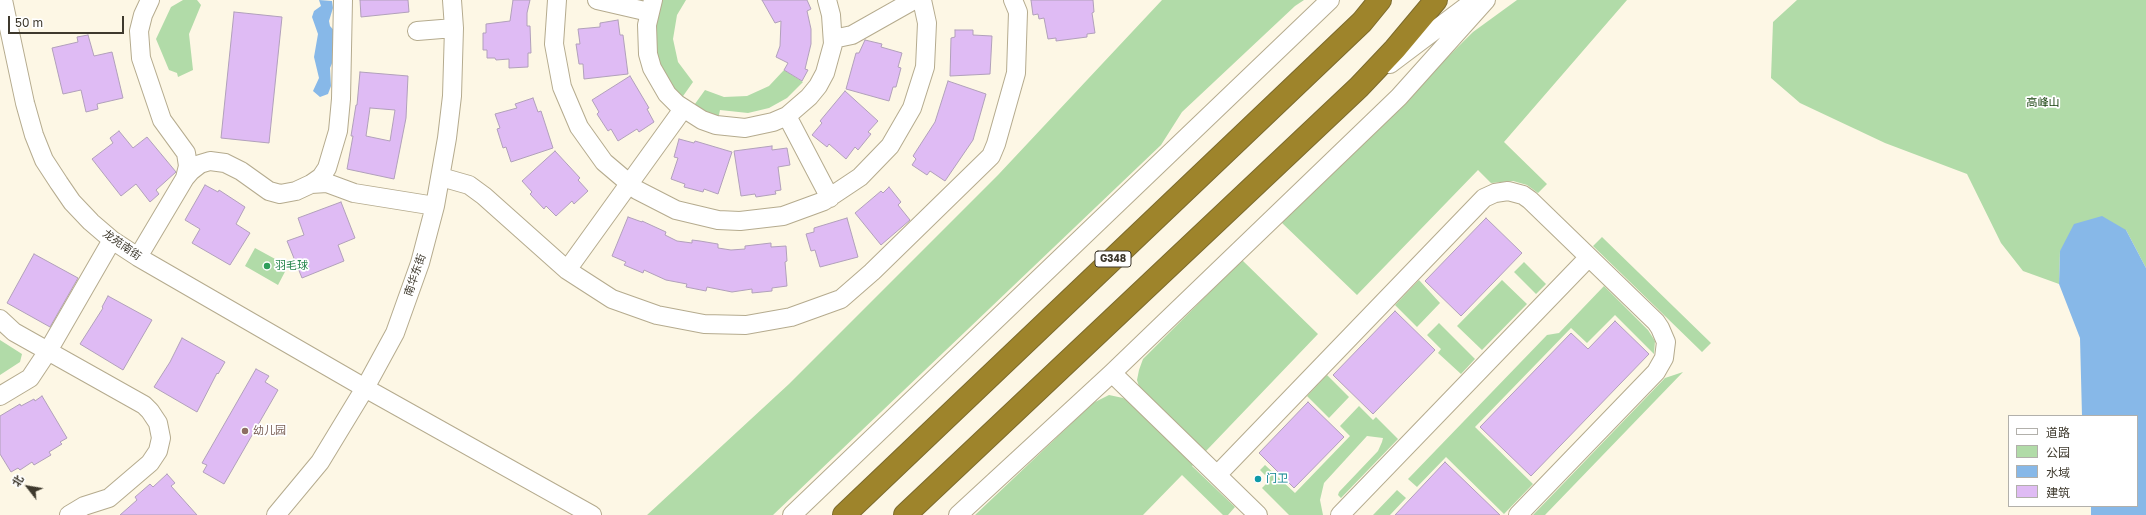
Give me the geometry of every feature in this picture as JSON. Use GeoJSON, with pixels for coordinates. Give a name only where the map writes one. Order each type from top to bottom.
{"type":"FeatureCollection","features":[{"type":"Feature","properties":{"kind":"highway","name":"G348"},"geometry":{"type":"LineString","coordinates":[[844,515],[1362,22],[1380,0]]}},
{"type":"Feature","properties":{"kind":"highway"},"geometry":{"type":"LineString","coordinates":[[905,515],[1359,87],[1396,49],[1436,0]]}},
{"type":"Feature","properties":{"kind":"street","name":"龙苑南街"},"geometry":{"type":"LineString","coordinates":[[2,0],[25,104],[44,160],[72,202],[112,240],[138,257],[365,388],[592,515]]}},
{"type":"Feature","properties":{"kind":"street"},"geometry":{"type":"LineString","coordinates":[[150,0],[142,15],[140,31],[140,58],[162,120],[184,150],[188,162],[185,178]]}},
{"type":"Feature","properties":{"kind":"street"},"geometry":{"type":"LineString","coordinates":[[343,0],[340,113],[332,162],[334,173],[345,190]]}},
{"type":"Feature","properties":{"kind":"street","name":"南华东街"},"geometry":{"type":"LineString","coordinates":[[276,515],[320,462],[365,388],[395,333],[420,263],[441,177],[452,96],[454,28],[452,0]]}},
{"type":"Feature","properties":{"kind":"street"},"geometry":{"type":"LineString","coordinates":[[557,0],[555,52],[562,87],[569,108],[591,145],[604,162],[630,184],[656,201],[676,210],[718,220],[762,220],[804,210],[830,198],[860,177],[876,162],[902,128],[912,108],[924,66],[927,45],[927,23],[922,0]]}},
{"type":"Feature","properties":{"kind":"street"},"geometry":{"type":"LineString","coordinates":[[597,0],[651,6],[646,40],[652,68],[667,94],[683,109],[702,120],[730,128],[759,126],[786,116],[809,97],[818,86],[830,59],[833,39],[831,15],[827,0]]}},
{"type":"Feature","properties":{"kind":"street"},"geometry":{"type":"LineString","coordinates":[[833,39],[852,34],[914,0]]}},
{"type":"Feature","properties":{"kind":"street"},"geometry":{"type":"LineString","coordinates":[[441,177],[469,185],[484,196],[567,270],[612,299],[657,316],[704,324],[746,325],[791,318],[841,299],[872,272],[991,156],[996,144],[1016,73],[1018,12],[1014,0]]}},
{"type":"Feature","properties":{"kind":"street"},"geometry":{"type":"LineString","coordinates":[[792,515],[1330,0]]}},
{"type":"Feature","properties":{"kind":"street"},"geometry":{"type":"LineString","coordinates":[[1359,87],[1475,0]]}},
{"type":"Feature","properties":{"kind":"street"},"geometry":{"type":"LineString","coordinates":[[958,515],[1112,373],[1399,97],[1486,0]]}},
{"type":"Feature","properties":{"kind":"street"},"geometry":{"type":"LineString","coordinates":[[417,31],[454,28]]}},
{"type":"Feature","properties":{"kind":"street"},"geometry":{"type":"LineString","coordinates":[[567,270],[683,109]]}},
{"type":"Feature","properties":{"kind":"street"},"geometry":{"type":"LineString","coordinates":[[786,116],[830,198]]}},
{"type":"Feature","properties":{"kind":"street"},"geometry":{"type":"LineString","coordinates":[[179,143],[195,154],[234,167],[269,191],[275,193],[290,193],[311,184],[325,172],[334,149]]}},
{"type":"Feature","properties":{"kind":"street"},"geometry":{"type":"LineString","coordinates":[[138,257],[191,170],[200,164],[217,162]]}},
{"type":"Feature","properties":{"kind":"street"},"geometry":{"type":"LineString","coordinates":[[311,184],[327,183],[358,194],[435,206]]}},
{"type":"Feature","properties":{"kind":"street"},"geometry":{"type":"LineString","coordinates":[[1217,475],[1480,202],[1490,195],[1502,191],[1515,192],[1523,195],[1589,257],[1660,328],[1666,342],[1664,358],[1656,372],[1518,515]]}},
{"type":"Feature","properties":{"kind":"street"},"geometry":{"type":"LineString","coordinates":[[0,396],[30,378],[48,351],[112,240]]}},
{"type":"Feature","properties":{"kind":"street"},"geometry":{"type":"LineString","coordinates":[[1340,515],[1589,257]]}},
{"type":"Feature","properties":{"kind":"street"},"geometry":{"type":"LineString","coordinates":[[0,319],[14,332],[144,405],[154,416],[160,430],[161,438],[158,451],[150,463],[109,498],[84,506],[69,515]]}},
{"type":"Feature","properties":{"kind":"street"},"geometry":{"type":"LineString","coordinates":[[1112,373],[1258,515]]}},
{"type":"Feature","properties":{"kind":"green space"},"geometry":{"type":"Polygon","coordinates":[[[183,0],[197,0],[201,5],[189,34],[193,70],[178,77],[177,73],[169,70],[156,39],[171,7],[183,0]]]}},
{"type":"Feature","properties":{"kind":"green space"},"geometry":{"type":"Polygon","coordinates":[[[660,0],[686,0],[677,15],[673,39],[678,62],[693,82],[681,99],[665,80],[655,53],[656,10],[660,0]]]}},
{"type":"Feature","properties":{"kind":"green space"},"geometry":{"type":"Polygon","coordinates":[[[1162,0],[1304,0],[1295,6],[1182,112],[1161,145],[773,515],[647,515],[789,384],[998,175],[1162,0]]]}},
{"type":"Feature","properties":{"kind":"green space"},"geometry":{"type":"Polygon","coordinates":[[[1517,0],[1627,0],[1504,142],[1547,184],[1538,193],[1527,185],[1513,181],[1491,183],[1478,170],[1357,295],[1281,222],[1473,32],[1517,0]]]}},
{"type":"Feature","properties":{"kind":"green space","name":"高峰山"},"geometry":{"type":"Polygon","coordinates":[[[1797,0],[2146,0],[2146,268],[2126,230],[2060,251],[2059,284],[2023,271],[2001,243],[1967,174],[1885,143],[1800,103],[1771,78],[1773,22],[1797,0]]]}},
{"type":"Feature","properties":{"kind":"green space"},"geometry":{"type":"Polygon","coordinates":[[[784,70],[803,82],[787,98],[769,108],[748,113],[720,110],[718,120],[692,108],[705,90],[724,97],[747,96],[769,86],[784,70]]]}},
{"type":"Feature","properties":{"kind":"green space"},"geometry":{"type":"Polygon","coordinates":[[[1602,237],[1711,343],[1702,352],[1593,246],[1602,237]]]}},
{"type":"Feature","properties":{"kind":"green space"},"geometry":{"type":"Polygon","coordinates":[[[255,248],[288,266],[278,285],[245,266],[255,248]]]}},
{"type":"Feature","properties":{"kind":"green space"},"geometry":{"type":"Polygon","coordinates":[[[1242,260],[1318,334],[1206,451],[1140,390],[1137,380],[1143,359],[1242,260]]]}},
{"type":"Feature","properties":{"kind":"green space"},"geometry":{"type":"Polygon","coordinates":[[[1524,262],[1546,284],[1536,294],[1514,272],[1524,262]]]}},
{"type":"Feature","properties":{"kind":"green space"},"geometry":{"type":"Polygon","coordinates":[[[1419,280],[1440,303],[1417,327],[1395,305],[1419,280]]]}},
{"type":"Feature","properties":{"kind":"green space"},"geometry":{"type":"Polygon","coordinates":[[[1502,280],[1527,304],[1482,350],[1457,326],[1502,280]]]}},
{"type":"Feature","properties":{"kind":"green space"},"geometry":{"type":"Polygon","coordinates":[[[1604,286],[1648,330],[1655,341],[1654,354],[1615,315],[1587,343],[1571,328],[1475,427],[1533,484],[1504,514],[1446,457],[1417,487],[1408,479],[1547,335],[1559,333],[1604,286]]]}},
{"type":"Feature","properties":{"kind":"green space"},"geometry":{"type":"Polygon","coordinates":[[[1439,323],[1475,359],[1461,374],[1438,353],[1441,349],[1427,335],[1439,323]]]}},
{"type":"Feature","properties":{"kind":"green space"},"geometry":{"type":"Polygon","coordinates":[[[0,340],[22,354],[20,362],[0,375],[0,340]]]}},
{"type":"Feature","properties":{"kind":"green space"},"geometry":{"type":"Polygon","coordinates":[[[1683,372],[1545,515],[1533,515],[1665,378],[1683,372]]]}},
{"type":"Feature","properties":{"kind":"green space"},"geometry":{"type":"Polygon","coordinates":[[[1327,375],[1349,397],[1329,418],[1307,396],[1327,375]]]}},
{"type":"Feature","properties":{"kind":"green space"},"geometry":{"type":"Polygon","coordinates":[[[1109,395],[1123,398],[1130,402],[1194,464],[1192,466],[1235,507],[1228,515],[1223,515],[1182,475],[1143,515],[975,515],[1093,403],[1109,395]]]}},
{"type":"Feature","properties":{"kind":"green space"},"geometry":{"type":"Polygon","coordinates":[[[1359,406],[1373,420],[1376,417],[1398,439],[1341,498],[1338,495],[1339,492],[1378,451],[1382,442],[1383,438],[1367,436],[1324,483],[1320,500],[1323,515],[1289,515],[1262,488],[1270,480],[1260,470],[1265,465],[1295,493],[1350,436],[1340,426],[1359,406]]]}},
{"type":"Feature","properties":{"kind":"green space"},"geometry":{"type":"Polygon","coordinates":[[[1397,490],[1406,498],[1390,515],[1373,515],[1397,490]]]}},
{"type":"Feature","properties":{"kind":"water"},"geometry":{"type":"Polygon","coordinates":[[[319,0],[332,1],[333,8],[329,21],[330,26],[337,34],[333,61],[330,68],[331,86],[328,94],[320,97],[313,91],[319,78],[314,57],[318,34],[312,17],[314,11],[321,6],[319,0]]]}},
{"type":"Feature","properties":{"kind":"water"},"geometry":{"type":"Polygon","coordinates":[[[2102,216],[2126,230],[2146,268],[2146,515],[2091,515],[2091,507],[2138,507],[2138,415],[2082,415],[2080,338],[2059,284],[2060,251],[2074,224],[2102,216]]]}},
{"type":"Feature","properties":{"kind":"building"},"geometry":{"type":"Polygon","coordinates":[[[360,0],[408,0],[409,12],[361,17],[360,0]]]}},
{"type":"Feature","properties":{"kind":"building"},"geometry":{"type":"Polygon","coordinates":[[[513,0],[530,0],[527,13],[527,26],[530,26],[531,53],[528,53],[528,67],[509,68],[509,59],[496,60],[495,58],[487,58],[487,50],[483,50],[483,33],[486,33],[486,24],[510,21],[513,0]]]}},
{"type":"Feature","properties":{"kind":"building"},"geometry":{"type":"Polygon","coordinates":[[[762,0],[807,0],[811,9],[807,11],[811,29],[811,44],[805,69],[808,70],[802,81],[784,70],[788,63],[776,57],[780,46],[781,21],[775,23],[762,0]]]}},
{"type":"Feature","properties":{"kind":"building"},"geometry":{"type":"Polygon","coordinates":[[[1031,0],[1093,0],[1094,12],[1092,13],[1095,33],[1087,34],[1087,37],[1056,41],[1056,38],[1048,39],[1044,18],[1039,19],[1038,14],[1033,15],[1031,0]]]}},
{"type":"Feature","properties":{"kind":"building"},"geometry":{"type":"Polygon","coordinates":[[[234,12],[282,17],[269,143],[221,138],[234,12]]]}},
{"type":"Feature","properties":{"kind":"building"},"geometry":{"type":"Polygon","coordinates":[[[618,20],[620,35],[623,35],[628,74],[584,79],[583,64],[579,64],[576,44],[580,44],[578,29],[600,27],[600,23],[618,20]]]}},
{"type":"Feature","properties":{"kind":"building"},"geometry":{"type":"Polygon","coordinates":[[[955,30],[973,30],[973,35],[992,36],[990,74],[950,76],[951,38],[955,37],[955,30]]]}},
{"type":"Feature","properties":{"kind":"building"},"geometry":{"type":"Polygon","coordinates":[[[88,35],[94,56],[112,52],[123,98],[97,104],[98,109],[86,112],[81,90],[63,94],[52,48],[78,42],[77,37],[88,35]]]}},
{"type":"Feature","properties":{"kind":"building"},"geometry":{"type":"Polygon","coordinates":[[[865,40],[882,44],[881,47],[902,53],[898,67],[901,68],[896,87],[893,87],[889,101],[846,89],[856,53],[859,53],[865,40]]]}},
{"type":"Feature","properties":{"kind":"building"},"geometry":{"type":"Polygon","coordinates":[[[360,72],[408,76],[406,118],[394,179],[347,169],[357,105],[360,72]],[[370,108],[366,136],[390,141],[395,110],[370,108]]]}},
{"type":"Feature","properties":{"kind":"building"},"geometry":{"type":"Polygon","coordinates":[[[630,76],[649,108],[647,109],[654,122],[639,132],[637,129],[618,141],[611,129],[608,131],[597,114],[599,112],[592,100],[630,76]]]}},
{"type":"Feature","properties":{"kind":"building"},"geometry":{"type":"Polygon","coordinates":[[[948,81],[986,94],[973,140],[945,181],[930,171],[927,175],[912,165],[916,159],[913,156],[935,122],[948,81]]]}},
{"type":"Feature","properties":{"kind":"building"},"geometry":{"type":"Polygon","coordinates":[[[845,91],[878,121],[868,132],[871,134],[858,150],[855,147],[846,159],[829,144],[827,147],[812,135],[822,123],[820,121],[845,91]]]}},
{"type":"Feature","properties":{"kind":"building"},"geometry":{"type":"Polygon","coordinates":[[[533,98],[538,112],[541,111],[553,148],[511,162],[506,147],[503,148],[497,129],[500,128],[495,114],[517,108],[515,104],[533,98]]]}},
{"type":"Feature","properties":{"kind":"building"},"geometry":{"type":"Polygon","coordinates":[[[119,131],[133,148],[147,137],[176,172],[156,190],[159,194],[150,202],[136,184],[121,196],[92,159],[113,143],[110,138],[119,131]]]}},
{"type":"Feature","properties":{"kind":"building"},"geometry":{"type":"Polygon","coordinates":[[[679,139],[694,143],[695,141],[732,152],[718,194],[704,189],[703,192],[684,187],[685,184],[671,179],[678,158],[674,157],[679,139]]]}},
{"type":"Feature","properties":{"kind":"building"},"geometry":{"type":"Polygon","coordinates":[[[772,146],[772,150],[787,148],[790,165],[778,167],[781,190],[775,191],[776,194],[756,197],[755,194],[741,196],[734,151],[772,146]]]}},
{"type":"Feature","properties":{"kind":"building"},"geometry":{"type":"Polygon","coordinates":[[[555,151],[580,178],[578,180],[588,191],[574,204],[572,201],[556,216],[546,206],[544,209],[530,194],[532,192],[522,181],[555,151]]]}},
{"type":"Feature","properties":{"kind":"building"},"geometry":{"type":"Polygon","coordinates":[[[205,185],[218,192],[219,190],[245,207],[236,224],[250,233],[230,265],[192,243],[200,229],[185,220],[205,185]]]}},
{"type":"Feature","properties":{"kind":"building"},"geometry":{"type":"Polygon","coordinates":[[[889,187],[901,202],[898,205],[910,220],[881,245],[855,213],[881,191],[883,193],[889,187]]]}},
{"type":"Feature","properties":{"kind":"building"},"geometry":{"type":"Polygon","coordinates":[[[341,202],[355,238],[338,245],[344,261],[302,278],[287,241],[304,235],[298,218],[341,202]]]}},
{"type":"Feature","properties":{"kind":"building"},"geometry":{"type":"Polygon","coordinates":[[[628,217],[642,221],[666,232],[665,235],[677,241],[692,243],[692,240],[718,244],[718,248],[731,250],[745,249],[745,246],[771,243],[771,247],[786,246],[787,261],[785,262],[787,286],[772,288],[772,291],[752,293],[752,289],[732,292],[707,287],[706,291],[686,287],[687,284],[666,280],[644,270],[643,273],[624,265],[626,262],[612,256],[628,217]]]}},
{"type":"Feature","properties":{"kind":"building"},"geometry":{"type":"Polygon","coordinates":[[[847,218],[858,257],[820,267],[815,250],[811,251],[806,234],[814,232],[814,228],[847,218]]]}},
{"type":"Feature","properties":{"kind":"building"},"geometry":{"type":"Polygon","coordinates":[[[1486,218],[1522,253],[1461,316],[1425,281],[1486,218]]]}},
{"type":"Feature","properties":{"kind":"building"},"geometry":{"type":"Polygon","coordinates":[[[34,254],[78,278],[50,327],[7,303],[34,254]]]}},
{"type":"Feature","properties":{"kind":"building"},"geometry":{"type":"Polygon","coordinates":[[[108,296],[152,320],[123,370],[80,344],[103,308],[102,307],[108,296]]]}},
{"type":"Feature","properties":{"kind":"building"},"geometry":{"type":"Polygon","coordinates":[[[1395,311],[1435,350],[1373,414],[1333,375],[1395,311]]]}},
{"type":"Feature","properties":{"kind":"building"},"geometry":{"type":"Polygon","coordinates":[[[1615,321],[1649,354],[1531,476],[1480,427],[1571,333],[1588,349],[1615,321]]]}},
{"type":"Feature","properties":{"kind":"building"},"geometry":{"type":"Polygon","coordinates":[[[182,338],[225,362],[218,374],[217,373],[197,412],[154,387],[170,362],[182,338]]]}},
{"type":"Feature","properties":{"kind":"building"},"geometry":{"type":"Polygon","coordinates":[[[256,369],[269,376],[265,382],[278,390],[224,484],[203,472],[207,465],[202,463],[256,369]]]}},
{"type":"Feature","properties":{"kind":"building"},"geometry":{"type":"Polygon","coordinates":[[[42,396],[67,438],[60,442],[62,444],[49,452],[51,455],[34,465],[32,462],[20,470],[18,468],[11,472],[0,454],[0,416],[20,404],[21,406],[34,399],[35,401],[42,396]]]}},
{"type":"Feature","properties":{"kind":"building"},"geometry":{"type":"Polygon","coordinates":[[[1308,402],[1344,437],[1294,488],[1259,453],[1308,402]]]}},
{"type":"Feature","properties":{"kind":"building"},"geometry":{"type":"Polygon","coordinates":[[[1445,462],[1500,515],[1395,515],[1445,462]]]}},
{"type":"Feature","properties":{"kind":"building"},"geometry":{"type":"Polygon","coordinates":[[[167,474],[175,483],[171,486],[197,515],[120,515],[137,500],[135,497],[150,484],[153,487],[167,474]]]}},
{"type":"Feature","properties":{"kind":"place","name":"羽毛球"},"geometry":{"type":"Point","coordinates":[267,266]}},
{"type":"Feature","properties":{"kind":"place","name":"幼儿园"},"geometry":{"type":"Point","coordinates":[245,431]}},
{"type":"Feature","properties":{"kind":"place","name":"门卫"},"geometry":{"type":"Point","coordinates":[1258,479]}}]}
